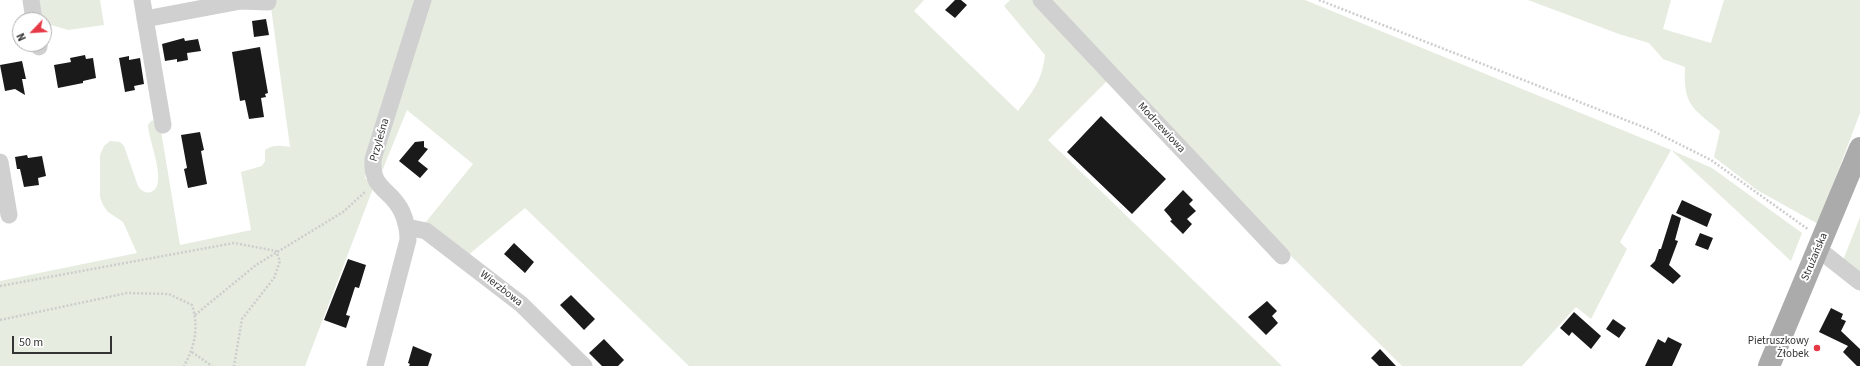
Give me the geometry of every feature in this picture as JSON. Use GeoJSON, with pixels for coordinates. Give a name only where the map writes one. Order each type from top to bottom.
{"type":"FeatureCollection","features":[{"type":"Feature","properties":{"kind":"main road","name":"Strużańska"},"geometry":{"type":"LineString","coordinates":[[1769,366],[1860,148]]}},
{"type":"Feature","properties":{"kind":"street"},"geometry":{"type":"LineString","coordinates":[[31,0],[33,12]]}},
{"type":"Feature","properties":{"kind":"street"},"geometry":{"type":"LineString","coordinates":[[142,0],[163,125]]}},
{"type":"Feature","properties":{"kind":"street","name":"Przyleśna"},"geometry":{"type":"LineString","coordinates":[[375,180],[372,171],[373,159],[423,0]]}},
{"type":"Feature","properties":{"kind":"street","name":"Modrzewiowa"},"geometry":{"type":"LineString","coordinates":[[1041,0],[1282,256]]}},
{"type":"Feature","properties":{"kind":"street"},"geometry":{"type":"LineString","coordinates":[[145,19],[241,2],[268,2]]}},
{"type":"Feature","properties":{"kind":"street"},"geometry":{"type":"LineString","coordinates":[[0,162],[9,215]]}},
{"type":"Feature","properties":{"kind":"street"},"geometry":{"type":"LineString","coordinates":[[375,180],[402,211],[408,227],[408,240],[375,366]]}},
{"type":"Feature","properties":{"kind":"street","name":"Wierzbowa"},"geometry":{"type":"LineString","coordinates":[[408,227],[426,231],[521,304],[584,366]]}},
{"type":"Feature","properties":{"kind":"street"},"geometry":{"type":"LineString","coordinates":[[1820,245],[1827,256],[1860,282]]}},
{"type":"Feature","properties":{"kind":"path"},"geometry":{"type":"LineString","coordinates":[[1319,0],[1651,130],[1711,160],[1820,245]]}},
{"type":"Feature","properties":{"kind":"path"},"geometry":{"type":"LineString","coordinates":[[195,315],[256,265],[343,212],[363,195],[375,180]]}},
{"type":"Feature","properties":{"kind":"path"},"geometry":{"type":"LineString","coordinates":[[0,286],[234,243],[276,252]]}},
{"type":"Feature","properties":{"kind":"path"},"geometry":{"type":"LineString","coordinates":[[234,366],[242,319],[274,278],[280,260],[276,252]]}},
{"type":"Feature","properties":{"kind":"path"},"geometry":{"type":"LineString","coordinates":[[0,320],[127,293],[169,294],[192,305],[195,315],[196,333],[192,352],[184,366]]}},
{"type":"Feature","properties":{"kind":"path"},"geometry":{"type":"LineString","coordinates":[[192,352],[212,366]]}},
{"type":"Feature","properties":{"kind":"shaded area"},"geometry":{"type":"Polygon","coordinates":[[[35,0],[100,0],[104,25],[68,30],[52,25],[52,12],[37,12],[35,0]]]}},
{"type":"Feature","properties":{"kind":"shaded area"},"geometry":{"type":"Polygon","coordinates":[[[270,0],[420,0],[369,158],[365,178],[374,186],[305,366],[0,366],[0,281],[137,253],[123,222],[108,212],[100,197],[100,155],[104,146],[110,141],[120,142],[124,146],[138,186],[145,192],[151,192],[156,188],[158,172],[148,125],[151,121],[159,119],[180,245],[251,230],[241,172],[262,166],[265,161],[265,150],[268,148],[277,146],[290,147],[270,0]]]}},
{"type":"Feature","properties":{"kind":"shaded area"},"geometry":{"type":"Polygon","coordinates":[[[430,0],[924,0],[914,11],[1018,111],[1039,79],[1044,64],[1045,55],[1004,6],[1010,0],[1034,0],[1108,80],[1048,140],[1282,366],[689,366],[525,208],[467,256],[425,223],[473,164],[407,110],[382,171],[377,166],[430,0]]]}},
{"type":"Feature","properties":{"kind":"shaded area"},"geometry":{"type":"Polygon","coordinates":[[[1051,0],[1305,0],[1671,150],[1620,242],[1627,249],[1591,319],[1576,307],[1522,366],[1402,366],[1291,256],[1051,0]]]}},
{"type":"Feature","properties":{"kind":"shaded area"},"geometry":{"type":"Polygon","coordinates":[[[1528,0],[1671,0],[1663,29],[1711,43],[1724,0],[1860,0],[1860,113],[1818,224],[1757,190],[1714,157],[1720,131],[1697,111],[1688,98],[1685,80],[1685,67],[1663,59],[1649,43],[1619,34],[1528,0]]]}},
{"type":"Feature","properties":{"kind":"shaded area"},"geometry":{"type":"Polygon","coordinates":[[[1671,150],[1712,168],[1802,233],[1791,261],[1671,150]]]}},
{"type":"Feature","properties":{"kind":"shaded area"},"geometry":{"type":"Polygon","coordinates":[[[1860,217],[1860,278],[1842,263],[1860,217]]]}},
{"type":"Feature","properties":{"kind":"building"},"geometry":{"type":"Polygon","coordinates":[[[955,0],[961,0],[967,5],[955,18],[945,10],[955,0]]]}},
{"type":"Feature","properties":{"kind":"building"},"geometry":{"type":"Polygon","coordinates":[[[266,19],[269,35],[254,37],[252,21],[266,19]]]}},
{"type":"Feature","properties":{"kind":"building"},"geometry":{"type":"Polygon","coordinates":[[[184,38],[185,41],[198,39],[201,51],[187,53],[188,60],[177,62],[177,59],[165,61],[162,44],[184,38]]]}},
{"type":"Feature","properties":{"kind":"building"},"geometry":{"type":"Polygon","coordinates":[[[260,47],[268,93],[265,94],[266,97],[261,98],[264,117],[249,119],[245,100],[240,101],[232,52],[260,47]]]}},
{"type":"Feature","properties":{"kind":"building"},"geometry":{"type":"Polygon","coordinates":[[[85,55],[86,59],[93,58],[96,78],[83,81],[83,83],[58,88],[54,65],[71,62],[70,58],[85,55]]]}},
{"type":"Feature","properties":{"kind":"building"},"geometry":{"type":"Polygon","coordinates":[[[129,56],[129,60],[140,58],[144,84],[134,86],[135,90],[125,92],[119,58],[129,56]]]}},
{"type":"Feature","properties":{"kind":"building"},"geometry":{"type":"Polygon","coordinates":[[[22,61],[26,79],[22,79],[25,95],[15,89],[5,91],[0,65],[22,61]]]}},
{"type":"Feature","properties":{"kind":"building"},"geometry":{"type":"Polygon","coordinates":[[[1101,116],[1166,179],[1132,214],[1067,152],[1101,116]]]}},
{"type":"Feature","properties":{"kind":"building"},"geometry":{"type":"Polygon","coordinates":[[[200,132],[204,150],[201,151],[207,184],[188,188],[184,169],[187,168],[181,135],[200,132]]]}},
{"type":"Feature","properties":{"kind":"building"},"geometry":{"type":"Polygon","coordinates":[[[424,141],[424,147],[428,149],[418,161],[428,169],[420,178],[399,161],[415,142],[424,141]]]}},
{"type":"Feature","properties":{"kind":"building"},"geometry":{"type":"Polygon","coordinates":[[[27,155],[28,158],[42,156],[46,176],[38,178],[39,185],[24,187],[20,169],[17,169],[15,157],[27,155]]]}},
{"type":"Feature","properties":{"kind":"building"},"geometry":{"type":"Polygon","coordinates":[[[1183,190],[1193,200],[1189,204],[1196,211],[1187,219],[1192,224],[1183,234],[1170,221],[1172,220],[1164,210],[1183,190]]]}},
{"type":"Feature","properties":{"kind":"building"},"geometry":{"type":"Polygon","coordinates":[[[1682,200],[1712,214],[1707,227],[1676,213],[1682,200]]]}},
{"type":"Feature","properties":{"kind":"building"},"geometry":{"type":"Polygon","coordinates":[[[1672,214],[1681,218],[1675,240],[1678,241],[1669,265],[1681,276],[1673,284],[1650,266],[1655,261],[1659,249],[1661,249],[1672,214]]]}},
{"type":"Feature","properties":{"kind":"building"},"geometry":{"type":"Polygon","coordinates":[[[1700,233],[1713,238],[1708,250],[1695,245],[1700,233]]]}},
{"type":"Feature","properties":{"kind":"building"},"geometry":{"type":"Polygon","coordinates":[[[514,243],[534,262],[525,273],[504,254],[514,243]]]}},
{"type":"Feature","properties":{"kind":"building"},"geometry":{"type":"Polygon","coordinates":[[[348,259],[366,265],[359,288],[355,287],[346,315],[350,316],[346,328],[324,320],[348,259]]]}},
{"type":"Feature","properties":{"kind":"building"},"geometry":{"type":"Polygon","coordinates":[[[571,295],[595,319],[584,330],[560,305],[571,295]]]}},
{"type":"Feature","properties":{"kind":"building"},"geometry":{"type":"Polygon","coordinates":[[[1267,301],[1277,311],[1272,316],[1278,323],[1266,335],[1248,317],[1267,301]]]}},
{"type":"Feature","properties":{"kind":"building"},"geometry":{"type":"Polygon","coordinates":[[[1831,308],[1843,314],[1841,319],[1846,321],[1841,331],[1860,349],[1860,366],[1857,366],[1843,352],[1848,346],[1819,332],[1831,308]]]}},
{"type":"Feature","properties":{"kind":"building"},"geometry":{"type":"Polygon","coordinates":[[[1574,312],[1601,336],[1591,349],[1572,332],[1569,336],[1560,328],[1574,312]]]}},
{"type":"Feature","properties":{"kind":"building"},"geometry":{"type":"Polygon","coordinates":[[[1613,319],[1626,328],[1619,338],[1606,329],[1613,319]]]}},
{"type":"Feature","properties":{"kind":"building"},"geometry":{"type":"Polygon","coordinates":[[[1668,337],[1682,344],[1672,366],[1645,366],[1658,339],[1665,343],[1668,337]]]}},
{"type":"Feature","properties":{"kind":"building"},"geometry":{"type":"Polygon","coordinates":[[[604,339],[624,360],[618,366],[602,366],[589,353],[604,339]]]}},
{"type":"Feature","properties":{"kind":"building"},"geometry":{"type":"Polygon","coordinates":[[[413,346],[432,354],[428,366],[409,366],[410,364],[408,363],[413,346]]]}},
{"type":"Feature","properties":{"kind":"building"},"geometry":{"type":"Polygon","coordinates":[[[1380,349],[1396,366],[1379,366],[1371,358],[1380,349]]]}},
{"type":"Feature","properties":{"kind":"place","name":"Pietruszkowy Żłobek"},"geometry":{"type":"Point","coordinates":[1817,348]}}]}
